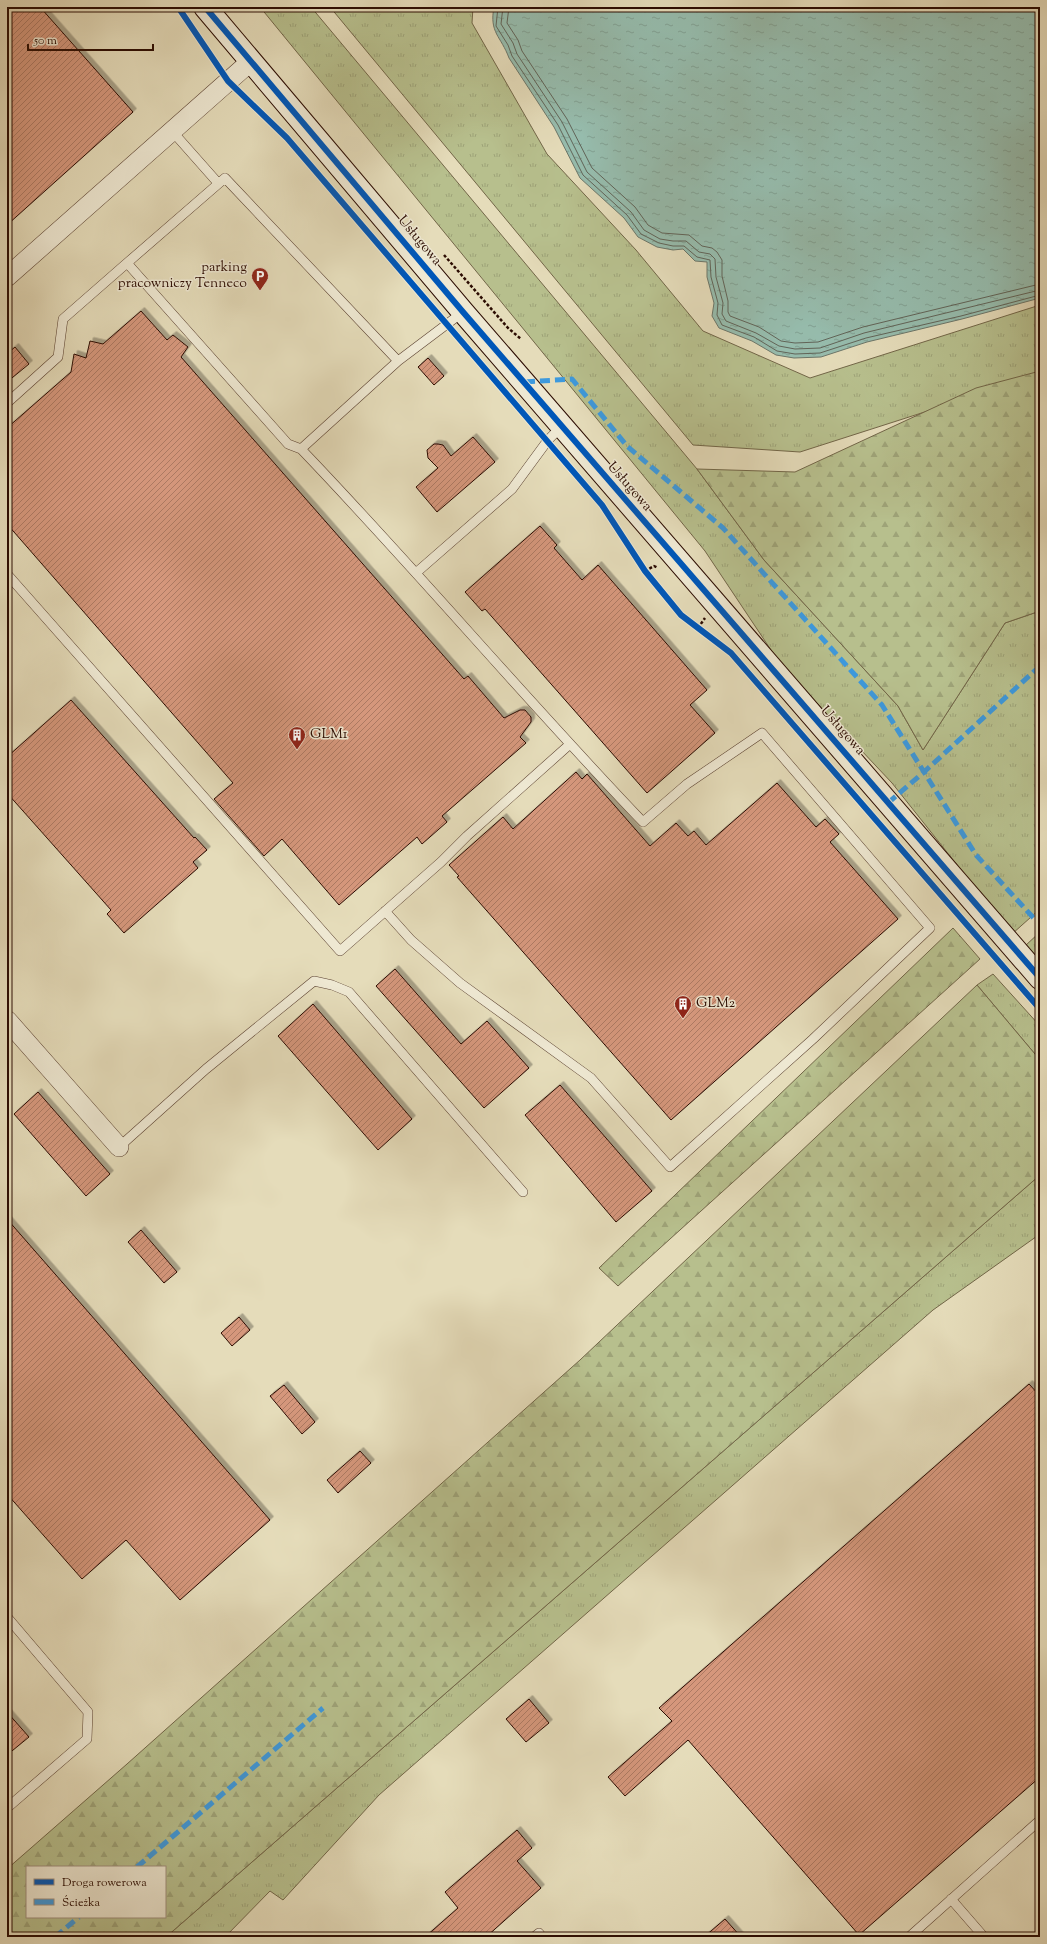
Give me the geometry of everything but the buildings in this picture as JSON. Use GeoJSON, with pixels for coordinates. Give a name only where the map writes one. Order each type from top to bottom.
{"type":"FeatureCollection","features":[{"type":"Feature","properties":{"kind":"street","name":"Usługowa"},"geometry":{"type":"LineString","coordinates":[[205,7],[463,312],[1040,978]]}},
{"type":"Feature","properties":{"kind":"street"},"geometry":{"type":"LineString","coordinates":[[7,277],[250,62]]}},
{"type":"Feature","properties":{"kind":"street"},"geometry":{"type":"LineString","coordinates":[[7,1020],[119,1147]]}},
{"type":"Feature","properties":{"kind":"lane"},"geometry":{"type":"LineString","coordinates":[[172,131],[218,183]]}},
{"type":"Feature","properties":{"kind":"lane"},"geometry":{"type":"LineString","coordinates":[[7,403],[58,357],[63,319],[225,178],[398,361]]}},
{"type":"Feature","properties":{"kind":"lane"},"geometry":{"type":"LineString","coordinates":[[127,263],[288,444],[301,449],[417,572],[569,745],[643,822],[687,784],[762,733],[930,928],[813,1039],[670,1167],[591,1078],[460,983],[412,940],[385,911]]}},
{"type":"Feature","properties":{"kind":"lane"},"geometry":{"type":"LineString","coordinates":[[301,449],[398,361],[463,312]]}},
{"type":"Feature","properties":{"kind":"lane"},"geometry":{"type":"LineString","coordinates":[[417,572],[512,489],[548,440],[562,426]]}},
{"type":"Feature","properties":{"kind":"lane"},"geometry":{"type":"LineString","coordinates":[[7,574],[340,951],[441,862],[467,836],[569,745]]}},
{"type":"Feature","properties":{"kind":"lane"},"geometry":{"type":"LineString","coordinates":[[119,1147],[206,1069],[314,981],[332,985],[349,992],[523,1192]]}},
{"type":"Feature","properties":{"kind":"lane"},"geometry":{"type":"LineString","coordinates":[[7,1617],[88,1712],[87,1739],[7,1808]]}},
{"type":"Feature","properties":{"kind":"lane"},"geometry":{"type":"LineString","coordinates":[[909,1937],[1040,1820]]}},
{"type":"Feature","properties":{"kind":"lane"},"geometry":{"type":"LineString","coordinates":[[951,1899],[984,1937]]}},
{"type":"Feature","properties":{"kind":"lane"},"geometry":{"type":"LineString","coordinates":[[534,1937],[539,1933],[542,1937]]}},
{"type":"Feature","properties":{"kind":"path"},"geometry":{"type":"LineString","coordinates":[[444,255],[508,328],[521,339]]}},
{"type":"Feature","properties":{"kind":"path"},"geometry":{"type":"LineString","coordinates":[[644,570],[654,566],[660,570]]}},
{"type":"Feature","properties":{"kind":"path"},"geometry":{"type":"LineString","coordinates":[[698,628],[705,618],[700,614]]}},
{"type":"Feature","properties":{"kind":"green space"},"geometry":{"type":"Polygon","coordinates":[[[260,7],[311,7],[697,469],[764,560],[898,706],[923,750],[1005,623],[1040,611],[1040,909],[1012,934],[892,783],[781,665],[705,551],[260,7]]]}},
{"type":"Feature","properties":{"kind":"green space"},"geometry":{"type":"Polygon","coordinates":[[[330,7],[473,7],[472,23],[547,154],[636,250],[703,331],[810,378],[1040,305],[1040,375],[800,452],[693,445],[330,7]]]}},
{"type":"Feature","properties":{"kind":"green space"},"geometry":{"type":"Polygon","coordinates":[[[1040,371],[1040,611],[1005,623],[923,750],[898,706],[764,560],[697,469],[795,472],[976,388],[1040,371]]]}},
{"type":"Feature","properties":{"kind":"green space"},"geometry":{"type":"Polygon","coordinates":[[[953,928],[980,959],[618,1286],[599,1268],[953,928]]]}},
{"type":"Feature","properties":{"kind":"green space"},"geometry":{"type":"Polygon","coordinates":[[[1040,932],[1040,962],[1025,946],[1040,932]]]}},
{"type":"Feature","properties":{"kind":"green space"},"geometry":{"type":"Polygon","coordinates":[[[993,974],[1040,1026],[1040,1060],[977,985],[993,974]]]}},
{"type":"Feature","properties":{"kind":"green space"},"geometry":{"type":"Polygon","coordinates":[[[977,985],[1040,1060],[1040,1175],[166,1937],[7,1937],[7,1869],[580,1360],[977,985]]]}},
{"type":"Feature","properties":{"kind":"green space"},"geometry":{"type":"Polygon","coordinates":[[[1040,1175],[1040,1234],[933,1310],[379,1795],[283,1900],[270,1891],[225,1937],[166,1937],[1040,1175]]]}},
{"type":"Feature","properties":{"kind":"water"},"geometry":{"type":"Polygon","coordinates":[[[494,7],[1040,7],[1040,298],[867,342],[821,357],[794,358],[776,355],[752,341],[719,328],[712,316],[714,303],[707,277],[707,262],[695,261],[683,249],[673,250],[657,247],[638,237],[624,218],[580,178],[554,127],[509,58],[494,29],[494,7]]]}},
{"type":"Feature","properties":{"kind":"marked path"},"geometry":{"type":"LineString","coordinates":[[525,382],[572,379],[627,446],[723,528],[882,705],[976,855],[1040,925]]}},
{"type":"Feature","properties":{"kind":"marked path"},"geometry":{"type":"LineString","coordinates":[[888,803],[1040,666]]}},
{"type":"Feature","properties":{"kind":"marked path"},"geometry":{"type":"LineString","coordinates":[[138,1866],[323,1708]]}},
{"type":"Feature","properties":{"kind":"marked path"},"geometry":{"type":"LineString","coordinates":[[55,1937],[78,1918]]}},
{"type":"Feature","properties":{"kind":"cycle path"},"geometry":{"type":"LineString","coordinates":[[178,7],[228,81],[287,138],[602,505],[645,571],[681,615],[731,653],[1040,1009]]}},
{"type":"Feature","properties":{"kind":"cycle path"},"geometry":{"type":"LineString","coordinates":[[205,7],[463,312],[1040,978]]}},
{"type":"Feature","properties":{"kind":"place","name":"parking pracowniczy Tenneco"},"geometry":{"type":"Point","coordinates":[260,291]}},
{"type":"Feature","properties":{"kind":"place","name":"GLM1"},"geometry":{"type":"Point","coordinates":[297,750]}},
{"type":"Feature","properties":{"kind":"place","name":"GLM2"},"geometry":{"type":"Point","coordinates":[683,1019]}}]}
